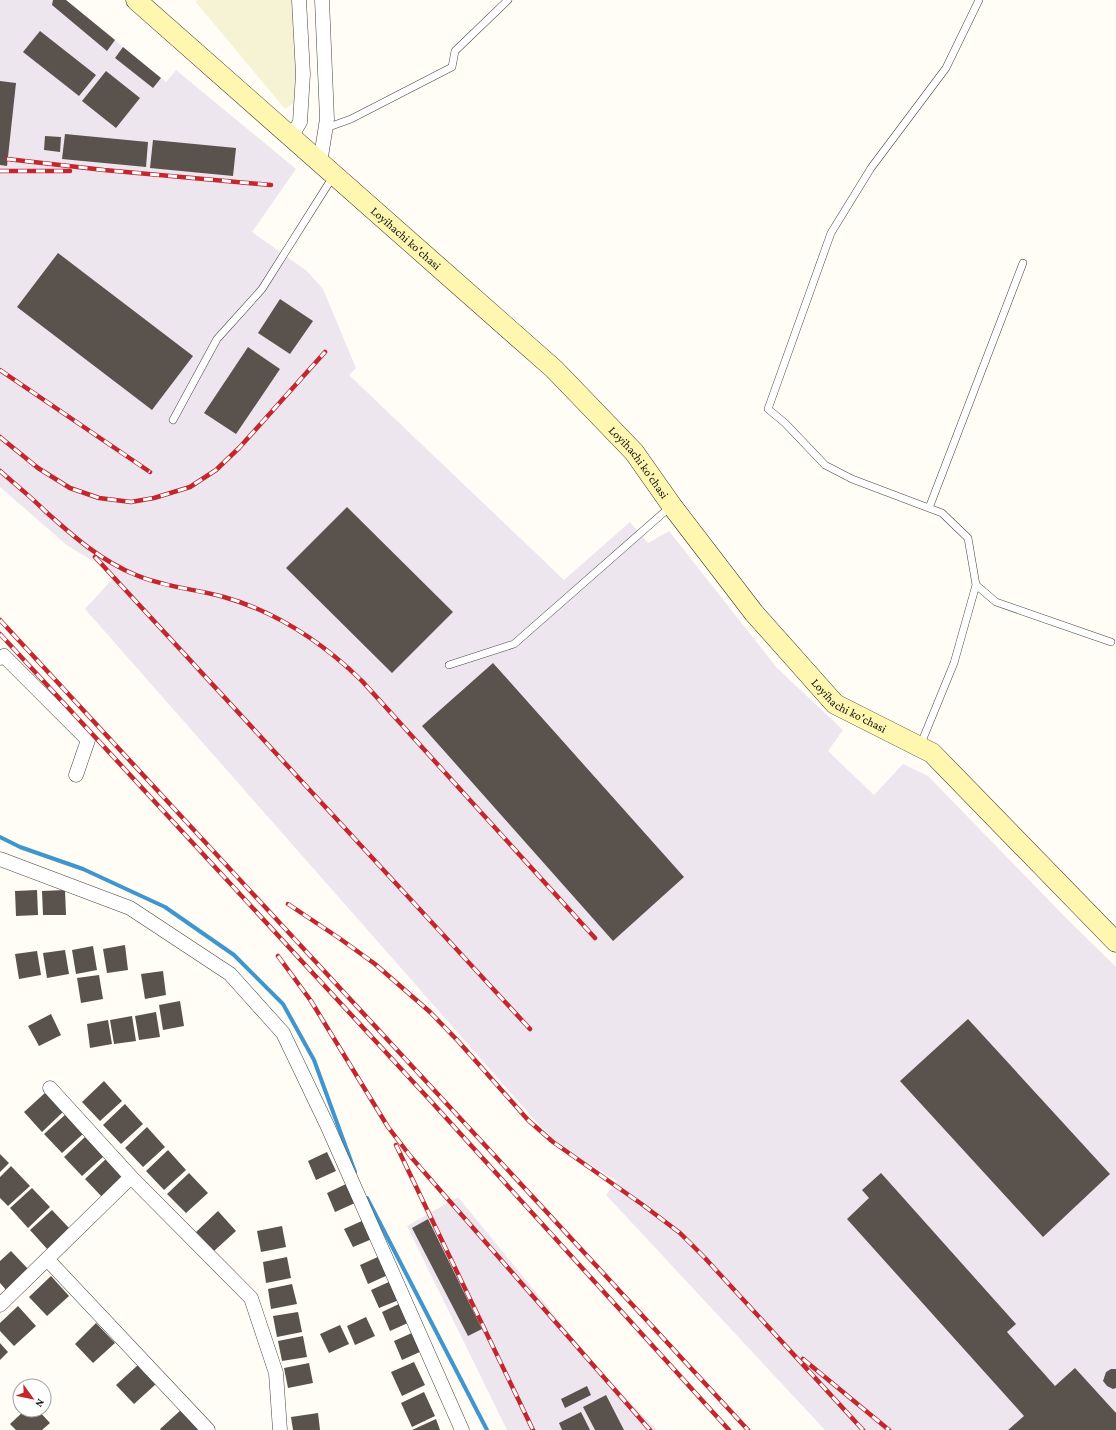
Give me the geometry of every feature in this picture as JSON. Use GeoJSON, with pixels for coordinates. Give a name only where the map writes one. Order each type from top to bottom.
{"type":"FeatureCollection","features":[{"type":"Feature","properties":{"kind":"street","name":"Loyihachi ko'chasi"},"geometry":{"type":"LineString","coordinates":[[136,0],[554,369],[634,452],[672,506],[754,613],[835,704],[932,753],[1116,942]]}},
{"type":"Feature","properties":{"kind":"street"},"geometry":{"type":"LineString","coordinates":[[291,137],[300,122],[301,114],[303,74],[299,0]]}},
{"type":"Feature","properties":{"kind":"street"},"geometry":{"type":"LineString","coordinates":[[322,0],[327,119],[325,128],[327,169]]}},
{"type":"Feature","properties":{"kind":"street"},"geometry":{"type":"LineString","coordinates":[[0,658],[4,656],[88,740],[76,775]]}},
{"type":"Feature","properties":{"kind":"street"},"geometry":{"type":"LineString","coordinates":[[0,859],[130,908],[230,974],[283,1033],[326,1124],[462,1430]]}},
{"type":"Feature","properties":{"kind":"street"},"geometry":{"type":"LineString","coordinates":[[50,1088],[131,1177],[251,1298],[276,1373],[280,1430]]}},
{"type":"Feature","properties":{"kind":"street"},"geometry":{"type":"LineString","coordinates":[[0,1305],[131,1177]]}},
{"type":"Feature","properties":{"kind":"street"},"geometry":{"type":"LineString","coordinates":[[48,1259],[208,1430]]}},
{"type":"Feature","properties":{"kind":"lane"},"geometry":{"type":"LineString","coordinates":[[325,128],[351,119],[452,67],[455,51],[508,0]]}},
{"type":"Feature","properties":{"kind":"lane"},"geometry":{"type":"LineString","coordinates":[[920,746],[954,663],[976,585],[968,538],[942,513],[852,479],[825,465],[785,423],[768,409],[831,233],[871,168],[946,68],[979,0]]}},
{"type":"Feature","properties":{"kind":"lane"},"geometry":{"type":"LineString","coordinates":[[174,420],[217,339],[262,289],[327,169]]}},
{"type":"Feature","properties":{"kind":"lane"},"geometry":{"type":"LineString","coordinates":[[929,508],[1022,264]]}},
{"type":"Feature","properties":{"kind":"lane"},"geometry":{"type":"LineString","coordinates":[[449,665],[514,644],[672,506]]}},
{"type":"Feature","properties":{"kind":"lane"},"geometry":{"type":"LineString","coordinates":[[976,585],[996,602],[1111,642]]}},
{"type":"Feature","properties":{"kind":"shaded area"},"geometry":{"type":"Polygon","coordinates":[[[0,0],[66,0],[166,82],[176,70],[296,169],[252,232],[307,271],[323,289],[356,368],[349,375],[564,580],[630,522],[648,543],[669,531],[777,668],[843,730],[828,751],[874,795],[903,764],[928,776],[1066,918],[1116,967],[1116,1430],[825,1430],[606,1195],[617,1181],[566,1150],[540,1126],[85,609],[116,575],[68,546],[0,487],[0,0]]]}},
{"type":"Feature","properties":{"kind":"shaded area"},"geometry":{"type":"Polygon","coordinates":[[[295,0],[301,97],[285,109],[195,1],[295,0]]]}},
{"type":"Feature","properties":{"kind":"shaded area"},"geometry":{"type":"Polygon","coordinates":[[[458,1197],[601,1372],[657,1430],[507,1430],[407,1226],[458,1197]]]}},
{"type":"Feature","properties":{"kind":"building"},"geometry":{"type":"Polygon","coordinates":[[[53,0],[66,0],[115,40],[107,51],[52,5],[53,0]]]}},
{"type":"Feature","properties":{"kind":"building"},"geometry":{"type":"Polygon","coordinates":[[[40,31],[96,75],[79,96],[23,52],[40,31]]]}},
{"type":"Feature","properties":{"kind":"building"},"geometry":{"type":"Polygon","coordinates":[[[123,47],[161,78],[153,88],[115,58],[123,47]]]}},
{"type":"Feature","properties":{"kind":"building"},"geometry":{"type":"Polygon","coordinates":[[[106,71],[140,98],[116,128],[82,101],[106,71]]]}},
{"type":"Feature","properties":{"kind":"building"},"geometry":{"type":"Polygon","coordinates":[[[0,81],[16,83],[7,166],[0,165],[0,81]]]}},
{"type":"Feature","properties":{"kind":"building"},"geometry":{"type":"Polygon","coordinates":[[[65,134],[148,142],[146,167],[62,159],[65,134]]]}},
{"type":"Feature","properties":{"kind":"building"},"geometry":{"type":"Polygon","coordinates":[[[45,136],[61,137],[60,152],[44,150],[45,136]]]}},
{"type":"Feature","properties":{"kind":"building"},"geometry":{"type":"Polygon","coordinates":[[[153,140],[236,148],[233,176],[150,168],[153,140]]]}},
{"type":"Feature","properties":{"kind":"building"},"geometry":{"type":"Polygon","coordinates":[[[58,253],[193,356],[152,410],[17,307],[58,253]]]}},
{"type":"Feature","properties":{"kind":"building"},"geometry":{"type":"Polygon","coordinates":[[[280,299],[313,321],[290,354],[258,333],[280,299]]]}},
{"type":"Feature","properties":{"kind":"building"},"geometry":{"type":"Polygon","coordinates":[[[248,347],[280,369],[236,434],[204,413],[248,347]]]}},
{"type":"Feature","properties":{"kind":"building"},"geometry":{"type":"Polygon","coordinates":[[[347,507],[453,612],[392,673],[286,568],[347,507]]]}},
{"type":"Feature","properties":{"kind":"building"},"geometry":{"type":"Polygon","coordinates":[[[493,663],[684,877],[613,941],[422,726],[493,663]]]}},
{"type":"Feature","properties":{"kind":"building"},"geometry":{"type":"Polygon","coordinates":[[[37,890],[38,915],[16,916],[15,891],[37,890]]]}},
{"type":"Feature","properties":{"kind":"building"},"geometry":{"type":"Polygon","coordinates":[[[65,890],[66,915],[43,915],[42,891],[65,890]]]}},
{"type":"Feature","properties":{"kind":"building"},"geometry":{"type":"Polygon","coordinates":[[[125,945],[128,970],[107,973],[103,949],[125,945]]]}},
{"type":"Feature","properties":{"kind":"building"},"geometry":{"type":"Polygon","coordinates":[[[93,946],[97,970],[76,974],[72,950],[93,946]]]}},
{"type":"Feature","properties":{"kind":"building"},"geometry":{"type":"Polygon","coordinates":[[[65,950],[69,974],[47,978],[43,953],[65,950]]]}},
{"type":"Feature","properties":{"kind":"building"},"geometry":{"type":"Polygon","coordinates":[[[37,951],[41,975],[19,979],[15,954],[37,951]]]}},
{"type":"Feature","properties":{"kind":"building"},"geometry":{"type":"Polygon","coordinates":[[[163,971],[166,995],[145,999],[141,974],[163,971]]]}},
{"type":"Feature","properties":{"kind":"building"},"geometry":{"type":"Polygon","coordinates":[[[99,975],[103,999],[81,1003],[77,978],[99,975]]]}},
{"type":"Feature","properties":{"kind":"building"},"geometry":{"type":"Polygon","coordinates":[[[180,1001],[184,1026],[163,1030],[159,1005],[180,1001]]]}},
{"type":"Feature","properties":{"kind":"building"},"geometry":{"type":"Polygon","coordinates":[[[156,1012],[160,1037],[139,1040],[135,1016],[156,1012]]]}},
{"type":"Feature","properties":{"kind":"building"},"geometry":{"type":"Polygon","coordinates":[[[51,1014],[61,1035],[39,1046],[28,1026],[51,1014]]]}},
{"type":"Feature","properties":{"kind":"building"},"geometry":{"type":"Polygon","coordinates":[[[132,1016],[136,1041],[114,1044],[110,1020],[132,1016]]]}},
{"type":"Feature","properties":{"kind":"building"},"geometry":{"type":"Polygon","coordinates":[[[968,1019],[1110,1174],[1043,1237],[900,1081],[968,1019]]]}},
{"type":"Feature","properties":{"kind":"building"},"geometry":{"type":"Polygon","coordinates":[[[108,1020],[112,1044],[90,1048],[87,1024],[108,1020]]]}},
{"type":"Feature","properties":{"kind":"building"},"geometry":{"type":"Polygon","coordinates":[[[104,1081],[122,1101],[100,1121],[82,1102],[104,1081]]]}},
{"type":"Feature","properties":{"kind":"building"},"geometry":{"type":"Polygon","coordinates":[[[46,1092],[64,1111],[42,1132],[24,1112],[46,1092]]]}},
{"type":"Feature","properties":{"kind":"building"},"geometry":{"type":"Polygon","coordinates":[[[125,1104],[143,1124],[121,1144],[103,1125],[125,1104]]]}},
{"type":"Feature","properties":{"kind":"building"},"geometry":{"type":"Polygon","coordinates":[[[66,1114],[84,1133],[62,1153],[44,1134],[66,1114]]]}},
{"type":"Feature","properties":{"kind":"building"},"geometry":{"type":"Polygon","coordinates":[[[147,1127],[165,1147],[143,1167],[125,1148],[147,1127]]]}},
{"type":"Feature","properties":{"kind":"building"},"geometry":{"type":"Polygon","coordinates":[[[86,1136],[104,1156],[82,1176],[64,1157],[86,1136]]]}},
{"type":"Feature","properties":{"kind":"building"},"geometry":{"type":"Polygon","coordinates":[[[168,1150],[186,1170],[164,1190],[146,1171],[168,1150]]]}},
{"type":"Feature","properties":{"kind":"building"},"geometry":{"type":"Polygon","coordinates":[[[327,1152],[336,1171],[316,1180],[308,1161],[327,1152]]]}},
{"type":"Feature","properties":{"kind":"building"},"geometry":{"type":"Polygon","coordinates":[[[0,1154],[9,1163],[0,1172],[0,1154]]]}},
{"type":"Feature","properties":{"kind":"building"},"geometry":{"type":"Polygon","coordinates":[[[107,1158],[125,1178],[103,1198],[85,1179],[107,1158]]]}},
{"type":"Feature","properties":{"kind":"building"},"geometry":{"type":"Polygon","coordinates":[[[11,1166],[30,1186],[8,1206],[0,1198],[0,1177],[11,1166]]]}},
{"type":"Feature","properties":{"kind":"building"},"geometry":{"type":"Polygon","coordinates":[[[189,1173],[208,1193],[186,1213],[167,1194],[189,1173]]]}},
{"type":"Feature","properties":{"kind":"building"},"geometry":{"type":"Polygon","coordinates":[[[881,1173],[1016,1324],[1007,1332],[1055,1386],[1075,1368],[1116,1413],[1116,1430],[1008,1430],[1024,1416],[847,1219],[869,1198],[862,1190],[881,1173]]]}},
{"type":"Feature","properties":{"kind":"building"},"geometry":{"type":"Polygon","coordinates":[[[346,1184],[355,1203],[335,1212],[327,1193],[346,1184]]]}},
{"type":"Feature","properties":{"kind":"building"},"geometry":{"type":"Polygon","coordinates":[[[32,1188],[50,1207],[28,1228],[10,1208],[32,1188]]]}},
{"type":"Feature","properties":{"kind":"building"},"geometry":{"type":"Polygon","coordinates":[[[52,1210],[70,1229],[48,1250],[30,1230],[52,1210]]]}},
{"type":"Feature","properties":{"kind":"building"},"geometry":{"type":"Polygon","coordinates":[[[218,1211],[236,1231],[214,1251],[196,1232],[218,1211]]]}},
{"type":"Feature","properties":{"kind":"building"},"geometry":{"type":"Polygon","coordinates":[[[428,1219],[482,1329],[468,1336],[412,1228],[428,1219]]]}},
{"type":"Feature","properties":{"kind":"building"},"geometry":{"type":"Polygon","coordinates":[[[364,1220],[372,1239],[353,1247],[344,1229],[364,1220]]]}},
{"type":"Feature","properties":{"kind":"building"},"geometry":{"type":"Polygon","coordinates":[[[282,1226],[286,1247],[261,1252],[257,1231],[282,1226]]]}},
{"type":"Feature","properties":{"kind":"building"},"geometry":{"type":"Polygon","coordinates":[[[11,1251],[29,1270],[7,1291],[0,1283],[0,1261],[11,1251]]]}},
{"type":"Feature","properties":{"kind":"building"},"geometry":{"type":"Polygon","coordinates":[[[380,1256],[388,1275],[368,1284],[360,1265],[380,1256]]]}},
{"type":"Feature","properties":{"kind":"building"},"geometry":{"type":"Polygon","coordinates":[[[287,1257],[291,1278],[266,1283],[263,1262],[287,1257]]]}},
{"type":"Feature","properties":{"kind":"building"},"geometry":{"type":"Polygon","coordinates":[[[51,1276],[69,1296],[47,1316],[29,1297],[51,1276]]]}},
{"type":"Feature","properties":{"kind":"building"},"geometry":{"type":"Polygon","coordinates":[[[391,1281],[399,1300],[379,1308],[371,1290],[391,1281]]]}},
{"type":"Feature","properties":{"kind":"building"},"geometry":{"type":"Polygon","coordinates":[[[292,1284],[297,1304],[271,1309],[268,1289],[292,1284]]]}},
{"type":"Feature","properties":{"kind":"building"},"geometry":{"type":"Polygon","coordinates":[[[401,1303],[410,1322],[390,1331],[382,1312],[401,1303]]]}},
{"type":"Feature","properties":{"kind":"building"},"geometry":{"type":"Polygon","coordinates":[[[18,1306],[36,1326],[14,1346],[0,1331],[0,1323],[18,1306]]]}},
{"type":"Feature","properties":{"kind":"building"},"geometry":{"type":"Polygon","coordinates":[[[298,1312],[302,1332],[277,1337],[273,1316],[298,1312]]]}},
{"type":"Feature","properties":{"kind":"building"},"geometry":{"type":"Polygon","coordinates":[[[366,1317],[375,1336],[355,1345],[347,1326],[366,1317]]]}},
{"type":"Feature","properties":{"kind":"building"},"geometry":{"type":"Polygon","coordinates":[[[96,1323],[115,1343],[93,1363],[75,1344],[96,1323]]]}},
{"type":"Feature","properties":{"kind":"building"},"geometry":{"type":"Polygon","coordinates":[[[340,1325],[349,1344],[329,1353],[320,1334],[340,1325]]]}},
{"type":"Feature","properties":{"kind":"building"},"geometry":{"type":"Polygon","coordinates":[[[414,1332],[422,1351],[402,1360],[394,1341],[414,1332]]]}},
{"type":"Feature","properties":{"kind":"building"},"geometry":{"type":"Polygon","coordinates":[[[303,1336],[307,1357],[282,1361],[278,1341],[303,1336]]]}},
{"type":"Feature","properties":{"kind":"building"},"geometry":{"type":"Polygon","coordinates":[[[0,1343],[8,1352],[0,1360],[0,1343]]]}},
{"type":"Feature","properties":{"kind":"building"},"geometry":{"type":"Polygon","coordinates":[[[414,1362],[425,1385],[402,1396],[391,1372],[414,1362]]]}},
{"type":"Feature","properties":{"kind":"building"},"geometry":{"type":"Polygon","coordinates":[[[309,1363],[313,1383],[288,1388],[284,1368],[309,1363]]]}},
{"type":"Feature","properties":{"kind":"building"},"geometry":{"type":"Polygon","coordinates":[[[138,1365],[156,1384],[134,1404],[116,1385],[138,1365]]]}},
{"type":"Feature","properties":{"kind":"building"},"geometry":{"type":"Polygon","coordinates":[[[1111,1369],[1116,1369],[1116,1388],[1113,1389],[1107,1386],[1103,1381],[1106,1372],[1111,1369]]]}},
{"type":"Feature","properties":{"kind":"building"},"geometry":{"type":"Polygon","coordinates":[[[587,1386],[591,1395],[565,1408],[561,1399],[587,1386]]]}},
{"type":"Feature","properties":{"kind":"building"},"geometry":{"type":"Polygon","coordinates":[[[424,1392],[435,1416],[412,1427],[401,1403],[424,1392]]]}},
{"type":"Feature","properties":{"kind":"building"},"geometry":{"type":"Polygon","coordinates":[[[606,1395],[624,1430],[595,1430],[583,1407],[606,1395]]]}},
{"type":"Feature","properties":{"kind":"building"},"geometry":{"type":"Polygon","coordinates":[[[182,1409],[198,1430],[160,1429],[182,1409]]]}},
{"type":"Feature","properties":{"kind":"building"},"geometry":{"type":"Polygon","coordinates":[[[581,1412],[590,1430],[562,1430],[559,1423],[581,1412]]]}},
{"type":"Feature","properties":{"kind":"building"},"geometry":{"type":"Polygon","coordinates":[[[318,1413],[320,1430],[293,1430],[291,1417],[318,1413]]]}},
{"type":"Feature","properties":{"kind":"building"},"geometry":{"type":"Polygon","coordinates":[[[16,1418],[45,1418],[50,1423],[42,1430],[16,1430],[10,1424],[16,1418]]]}},
{"type":"Feature","properties":{"kind":"building"},"geometry":{"type":"Polygon","coordinates":[[[436,1419],[440,1430],[412,1430],[436,1419]]]}},
{"type":"Feature","properties":{"kind":"waterway"},"geometry":{"type":"LineString","coordinates":[[0,837],[20,847],[83,869],[165,907],[234,955],[283,1004],[314,1060],[355,1172]]}},
{"type":"Feature","properties":{"kind":"waterway"},"geometry":{"type":"LineString","coordinates":[[367,1198],[487,1430]]}},
{"type":"Feature","properties":{"kind":"railway"},"geometry":{"type":"LineString","coordinates":[[7,159],[104,170],[271,185]]}},
{"type":"Feature","properties":{"kind":"railway"},"geometry":{"type":"LineString","coordinates":[[0,171],[70,171]]}},
{"type":"Feature","properties":{"kind":"railway"},"geometry":{"type":"LineString","coordinates":[[0,437],[38,468],[70,488],[99,498],[131,502],[154,498],[190,487],[216,470],[239,448],[325,352]]}},
{"type":"Feature","properties":{"kind":"railway"},"geometry":{"type":"LineString","coordinates":[[0,370],[150,472]]}},
{"type":"Feature","properties":{"kind":"railway"},"geometry":{"type":"LineString","coordinates":[[0,471],[77,539],[111,563],[147,579],[244,603],[281,620],[298,630],[331,654],[362,681],[595,938]]}},
{"type":"Feature","properties":{"kind":"railway"},"geometry":{"type":"LineString","coordinates":[[95,557],[530,1029]]}},
{"type":"Feature","properties":{"kind":"railway"},"geometry":{"type":"LineString","coordinates":[[0,620],[748,1430]]}},
{"type":"Feature","properties":{"kind":"railway"},"geometry":{"type":"LineString","coordinates":[[0,634],[428,1098],[729,1430]]}},
{"type":"Feature","properties":{"kind":"railway"},"geometry":{"type":"LineString","coordinates":[[288,904],[375,964],[430,1012],[458,1041],[528,1120],[553,1142],[643,1205],[680,1233],[704,1257],[863,1430]]}},
{"type":"Feature","properties":{"kind":"railway"},"geometry":{"type":"LineString","coordinates":[[278,956],[311,1001],[388,1127],[411,1157],[650,1430]]}},
{"type":"Feature","properties":{"kind":"railway"},"geometry":{"type":"LineString","coordinates":[[396,1145],[533,1430]]}},
{"type":"Feature","properties":{"kind":"railway"},"geometry":{"type":"LineString","coordinates":[[803,1359],[889,1430]]}}]}
